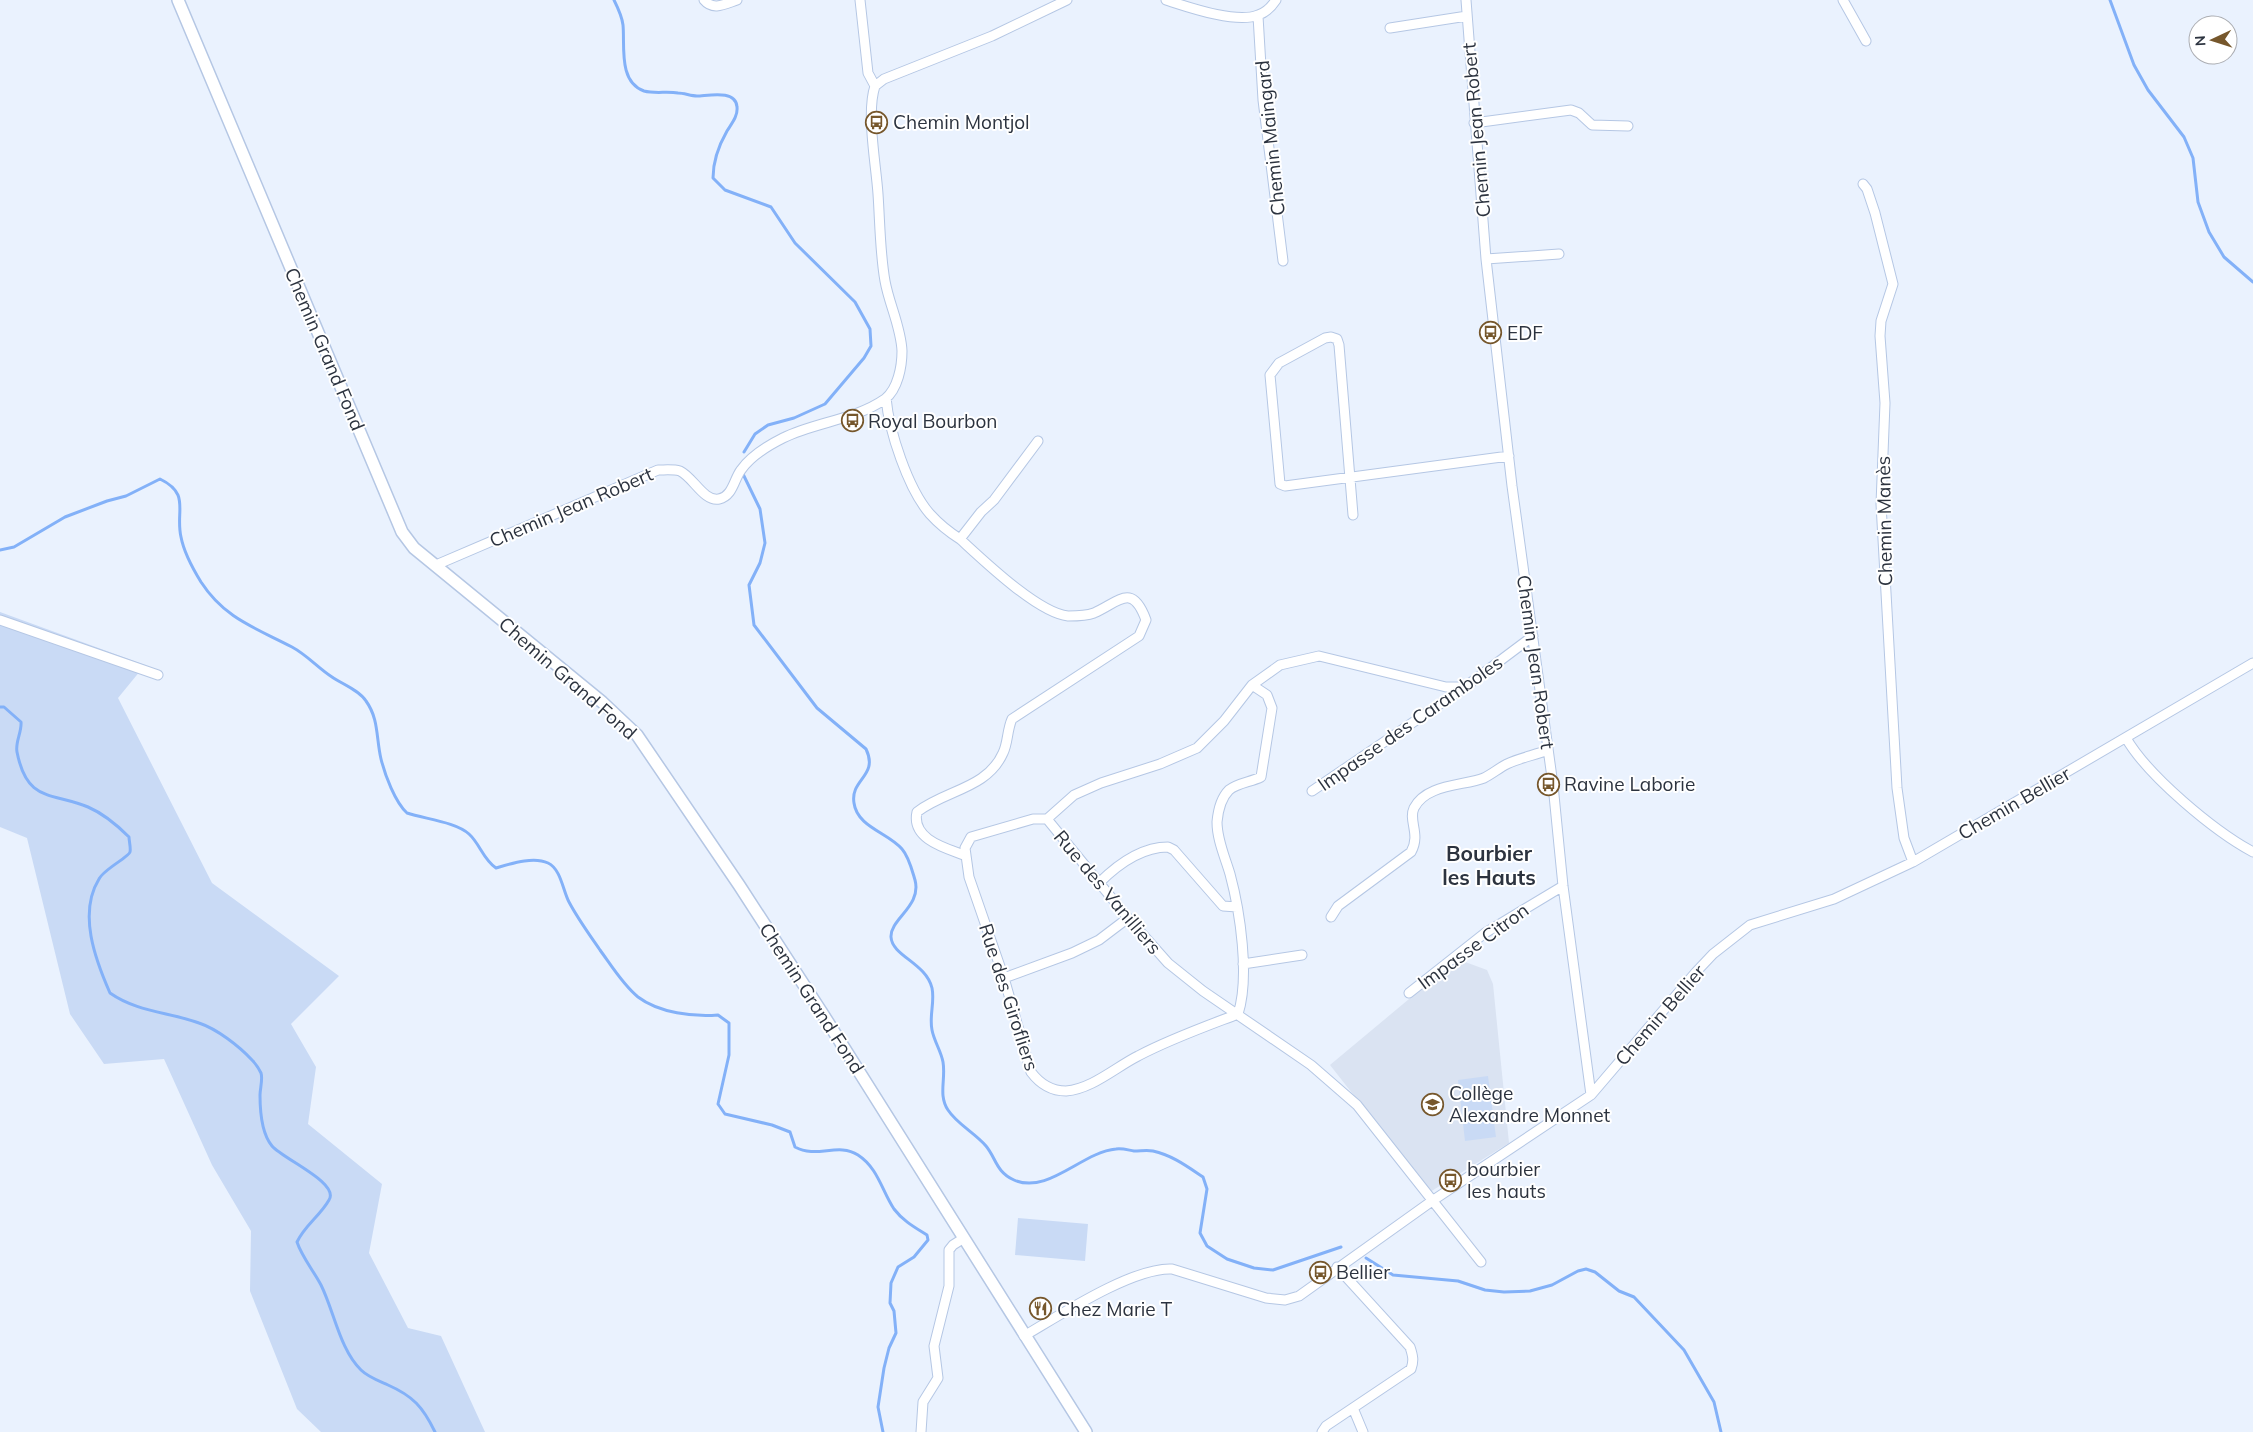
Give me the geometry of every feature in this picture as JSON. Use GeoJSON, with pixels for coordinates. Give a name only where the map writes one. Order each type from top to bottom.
{"type":"FeatureCollection","features":[{"type":"Feature","properties":{"kind":"street","name":"Chemin Grand Fond"},"geometry":{"type":"LineString","coordinates":[[178,0],[392,510],[409,541],[602,702],[637,735],[760,918],[1086,1432]]}},
{"type":"Feature","properties":{"kind":"street"},"geometry":{"type":"LineString","coordinates":[[704,0],[709,5],[715,7],[737,0]]}},
{"type":"Feature","properties":{"kind":"street"},"geometry":{"type":"LineString","coordinates":[[860,0],[868,72],[875,86],[872,101],[873,128],[885,281],[902,349],[901,368],[895,385],[886,398],[898,454],[929,513],[1002,578],[1041,605],[1066,616],[1092,614],[1122,597],[1129,598],[1141,605],[1146,620],[1139,636],[1012,719],[1008,730],[1005,751],[994,770],[979,781],[917,812],[916,819],[923,835],[937,846],[964,855],[967,842],[971,837],[1034,819],[1047,819]]}},
{"type":"Feature","properties":{"kind":"street"},"geometry":{"type":"LineString","coordinates":[[875,86],[884,79],[992,36],[1067,0]]}},
{"type":"Feature","properties":{"kind":"street"},"geometry":{"type":"LineString","coordinates":[[1166,0],[1218,15],[1244,17],[1258,16],[1276,0]]}},
{"type":"Feature","properties":{"kind":"street","name":"Chemin Jean Robert"},"geometry":{"type":"LineString","coordinates":[[1466,0],[1486,259],[1509,456],[1548,750],[1563,886],[1591,1095]]}},
{"type":"Feature","properties":{"kind":"street"},"geometry":{"type":"LineString","coordinates":[[1843,0],[1866,41]]}},
{"type":"Feature","properties":{"kind":"street","name":"Chemin Maingard"},"geometry":{"type":"LineString","coordinates":[[1258,16],[1263,100],[1283,261]]}},
{"type":"Feature","properties":{"kind":"street"},"geometry":{"type":"LineString","coordinates":[[1390,28],[1467,16]]}},
{"type":"Feature","properties":{"kind":"street"},"geometry":{"type":"LineString","coordinates":[[1474,123],[1571,110],[1579,113],[1592,125],[1628,126]]}},
{"type":"Feature","properties":{"kind":"street","name":"Chemin Manès"},"geometry":{"type":"LineString","coordinates":[[1863,184],[1875,213],[1894,284],[1884,309],[1881,329],[1885,403],[1881,504],[1897,788],[1904,838],[1914,862]]}},
{"type":"Feature","properties":{"kind":"street"},"geometry":{"type":"LineString","coordinates":[[1486,259],[1559,254]]}},
{"type":"Feature","properties":{"kind":"street"},"geometry":{"type":"LineString","coordinates":[[1353,515],[1351,477],[1339,345],[1337,339],[1331,337],[1279,363],[1270,375],[1280,484],[1285,486],[1351,477],[1509,456]]}},
{"type":"Feature","properties":{"kind":"street","name":"Chemin Jean Robert"},"geometry":{"type":"LineString","coordinates":[[436,565],[658,470],[679,471],[687,475],[707,495],[713,499],[719,499],[726,496],[731,490],[740,471],[746,464],[783,438],[851,415],[886,398]]}},
{"type":"Feature","properties":{"kind":"street"},"geometry":{"type":"LineString","coordinates":[[960,539],[981,512],[994,500],[1038,441]]}},
{"type":"Feature","properties":{"kind":"street"},"geometry":{"type":"LineString","coordinates":[[0,620],[158,675]]}},
{"type":"Feature","properties":{"kind":"street","name":"Impasse des Caramboles"},"geometry":{"type":"LineString","coordinates":[[1312,791],[1466,687],[1532,636]]}},
{"type":"Feature","properties":{"kind":"street","name":"Rue des Vanilliers"},"geometry":{"type":"LineString","coordinates":[[1466,687],[1446,687],[1319,656],[1280,665],[1252,686],[1224,721],[1197,748],[1177,758],[1101,783],[1074,795],[1047,819],[1128,918],[1168,963],[1202,991],[1316,1068],[1357,1105],[1481,1262]]}},
{"type":"Feature","properties":{"kind":"street","name":"Chemin Bellier"},"geometry":{"type":"LineString","coordinates":[[1024,1336],[1125,1280],[1161,1268],[1172,1269],[1266,1298],[1285,1300],[1299,1296],[1432,1201],[1591,1095],[1696,972],[1713,954],[1744,928],[1834,899],[1914,862],[2253,663]]}},
{"type":"Feature","properties":{"kind":"street"},"geometry":{"type":"LineString","coordinates":[[1238,1014],[1242,1001],[1243,964],[1237,907],[1218,838],[1218,822],[1220,807],[1229,790],[1261,777],[1272,708],[1267,695],[1252,686]]}},
{"type":"Feature","properties":{"kind":"street"},"geometry":{"type":"LineString","coordinates":[[2126,738],[2152,773],[2204,817],[2253,852]]}},
{"type":"Feature","properties":{"kind":"street"},"geometry":{"type":"LineString","coordinates":[[1331,917],[1338,906],[1411,852],[1416,840],[1413,814],[1420,800],[1445,787],[1484,777],[1509,763],[1548,750]]}},
{"type":"Feature","properties":{"kind":"street"},"geometry":{"type":"LineString","coordinates":[[1099,883],[1124,862],[1138,855],[1168,847],[1174,850],[1223,906],[1237,907]]}},
{"type":"Feature","properties":{"kind":"street","name":"Rue des Girofliers"},"geometry":{"type":"LineString","coordinates":[[964,855],[969,877],[1004,978],[1031,1072],[1036,1079],[1050,1089],[1068,1090],[1080,1088],[1168,1041],[1238,1014]]}},
{"type":"Feature","properties":{"kind":"street","name":"Impasse Citron"},"geometry":{"type":"LineString","coordinates":[[1409,993],[1485,933],[1563,886]]}},
{"type":"Feature","properties":{"kind":"street"},"geometry":{"type":"LineString","coordinates":[[1004,978],[1072,953],[1099,940],[1128,918]]}},
{"type":"Feature","properties":{"kind":"street"},"geometry":{"type":"LineString","coordinates":[[1243,964],[1302,956]]}},
{"type":"Feature","properties":{"kind":"street"},"geometry":{"type":"LineString","coordinates":[[921,1432],[924,1402],[938,1378],[934,1346],[949,1286],[949,1250],[964,1238]]}},
{"type":"Feature","properties":{"kind":"street"},"geometry":{"type":"LineString","coordinates":[[1322,1432],[1326,1426],[1411,1369],[1413,1356],[1410,1347],[1337,1268]]}},
{"type":"Feature","properties":{"kind":"street"},"geometry":{"type":"LineString","coordinates":[[1352,1408],[1363,1432]]}},
{"type":"Feature","properties":{"kind":"shaded area"},"geometry":{"type":"Polygon","coordinates":[[[0,612],[145,665],[118,698],[212,883],[339,976],[291,1024],[316,1067],[308,1124],[382,1184],[369,1253],[408,1328],[441,1336],[485,1432],[321,1432],[297,1409],[250,1291],[251,1231],[212,1165],[164,1059],[104,1064],[70,1014],[27,838],[0,827],[0,612]]]}},
{"type":"Feature","properties":{"kind":"shaded area","name":"Collège Alexandre Monnet"},"geometry":{"type":"Polygon","coordinates":[[[1457,959],[1487,970],[1493,984],[1509,1143],[1430,1192],[1330,1065],[1457,959]]]}},
{"type":"Feature","properties":{"kind":"shaded area"},"geometry":{"type":"Polygon","coordinates":[[[1488,1076],[1496,1137],[1465,1141],[1458,1080],[1488,1076]]]}},
{"type":"Feature","properties":{"kind":"shaded area"},"geometry":{"type":"Polygon","coordinates":[[[1018,1218],[1088,1224],[1085,1261],[1015,1255],[1018,1218]]]}},
{"type":"Feature","properties":{"kind":"waterway","name":"Ravine Laborie"},"geometry":{"type":"LineString","coordinates":[[614,0],[620,12],[624,62],[630,80],[636,86],[648,92],[674,92],[697,96],[720,95],[727,96],[735,101],[737,113],[719,148],[715,159],[713,178],[725,190],[771,207],[795,243],[855,302],[870,329],[871,346],[864,358],[825,404],[794,418],[768,425],[755,434],[744,452]]}},
{"type":"Feature","properties":{"kind":"waterway"},"geometry":{"type":"LineString","coordinates":[[2110,0],[2134,65],[2148,90],[2184,137],[2193,158],[2198,202],[2209,232],[2224,257],[2253,282]]}},
{"type":"Feature","properties":{"kind":"waterway","name":"Ravine Laborie"},"geometry":{"type":"LineString","coordinates":[[743,474],[760,509],[765,543],[760,563],[749,585],[754,625],[817,708],[866,749],[869,765],[854,795],[856,811],[867,824],[902,849],[907,856],[915,880],[916,889],[914,897],[895,924],[891,937],[897,949],[929,979],[932,988],[932,1030],[943,1062],[943,1099],[948,1110],[986,1146],[1003,1173],[1014,1180],[1027,1183],[1040,1182],[1052,1178],[1090,1157],[1116,1149],[1153,1151],[1173,1158],[1203,1177],[1207,1189],[1200,1233],[1207,1246],[1227,1259],[1254,1268],[1273,1270],[1341,1247]]}},
{"type":"Feature","properties":{"kind":"waterway"},"geometry":{"type":"LineString","coordinates":[[0,550],[14,547],[65,517],[126,496],[160,479],[170,485],[179,497],[180,528],[184,549],[195,572],[210,595],[231,614],[297,650],[336,680],[355,690],[366,701],[375,722],[381,759],[388,780],[398,802],[407,813],[456,826],[463,830],[473,838],[496,868],[529,860],[548,863],[559,875],[569,902],[580,920],[627,987],[638,997],[666,1010],[677,1013],[718,1015],[729,1023],[729,1055],[718,1104],[725,1114],[772,1125],[790,1132],[795,1147],[803,1150],[843,1150],[858,1155],[865,1160],[875,1173],[894,1209],[901,1217],[927,1235],[928,1240],[914,1257],[898,1267],[891,1283],[890,1303],[894,1311],[896,1333],[889,1348],[884,1368],[878,1407],[883,1432]]}},
{"type":"Feature","properties":{"kind":"waterway"},"geometry":{"type":"LineString","coordinates":[[0,707],[4,707],[21,722],[17,752],[21,768],[27,780],[34,788],[43,793],[88,807],[110,820],[129,837],[129,854],[102,875],[93,892],[90,906],[89,921],[94,951],[110,993],[142,1008],[188,1019],[206,1026],[234,1044],[256,1064],[262,1075],[261,1115],[269,1141],[278,1151],[319,1179],[330,1193],[329,1200],[325,1206],[297,1242],[326,1295],[348,1352],[354,1362],[364,1372],[411,1398],[426,1416],[435,1432]]}},
{"type":"Feature","properties":{"kind":"waterway","name":"Ravine Laborie"},"geometry":{"type":"LineString","coordinates":[[1366,1258],[1393,1275],[1458,1281],[1485,1290],[1504,1292],[1530,1291],[1552,1285],[1578,1271],[1586,1269],[1595,1272],[1619,1291],[1634,1297],[1684,1350],[1714,1402],[1721,1432]]}},
{"type":"Feature","properties":{"kind":"place","name":"Chemin Montjol"},"geometry":{"type":"Point","coordinates":[877,122]}},
{"type":"Feature","properties":{"kind":"place","name":"EDF"},"geometry":{"type":"Point","coordinates":[1491,333]}},
{"type":"Feature","properties":{"kind":"place","name":"Royal Bourbon"},"geometry":{"type":"Point","coordinates":[852,421]}},
{"type":"Feature","properties":{"kind":"place","name":"Ravine Laborie"},"geometry":{"type":"Point","coordinates":[1548,784]}},
{"type":"Feature","properties":{"kind":"place","name":"Collège Alexandre Monnet"},"geometry":{"type":"Point","coordinates":[1433,1104]}},
{"type":"Feature","properties":{"kind":"place","name":"bourbier les hauts"},"geometry":{"type":"Point","coordinates":[1451,1180]}},
{"type":"Feature","properties":{"kind":"place","name":"Bellier"},"geometry":{"type":"Point","coordinates":[1320,1272]}},
{"type":"Feature","properties":{"kind":"place","name":"Chez Marie T"},"geometry":{"type":"Point","coordinates":[1041,1309]}},
{"type":"Feature","properties":{"kind":"district","name":"Bourbier les Hauts"},"geometry":{"type":"Point","coordinates":[1489,865]}}]}
